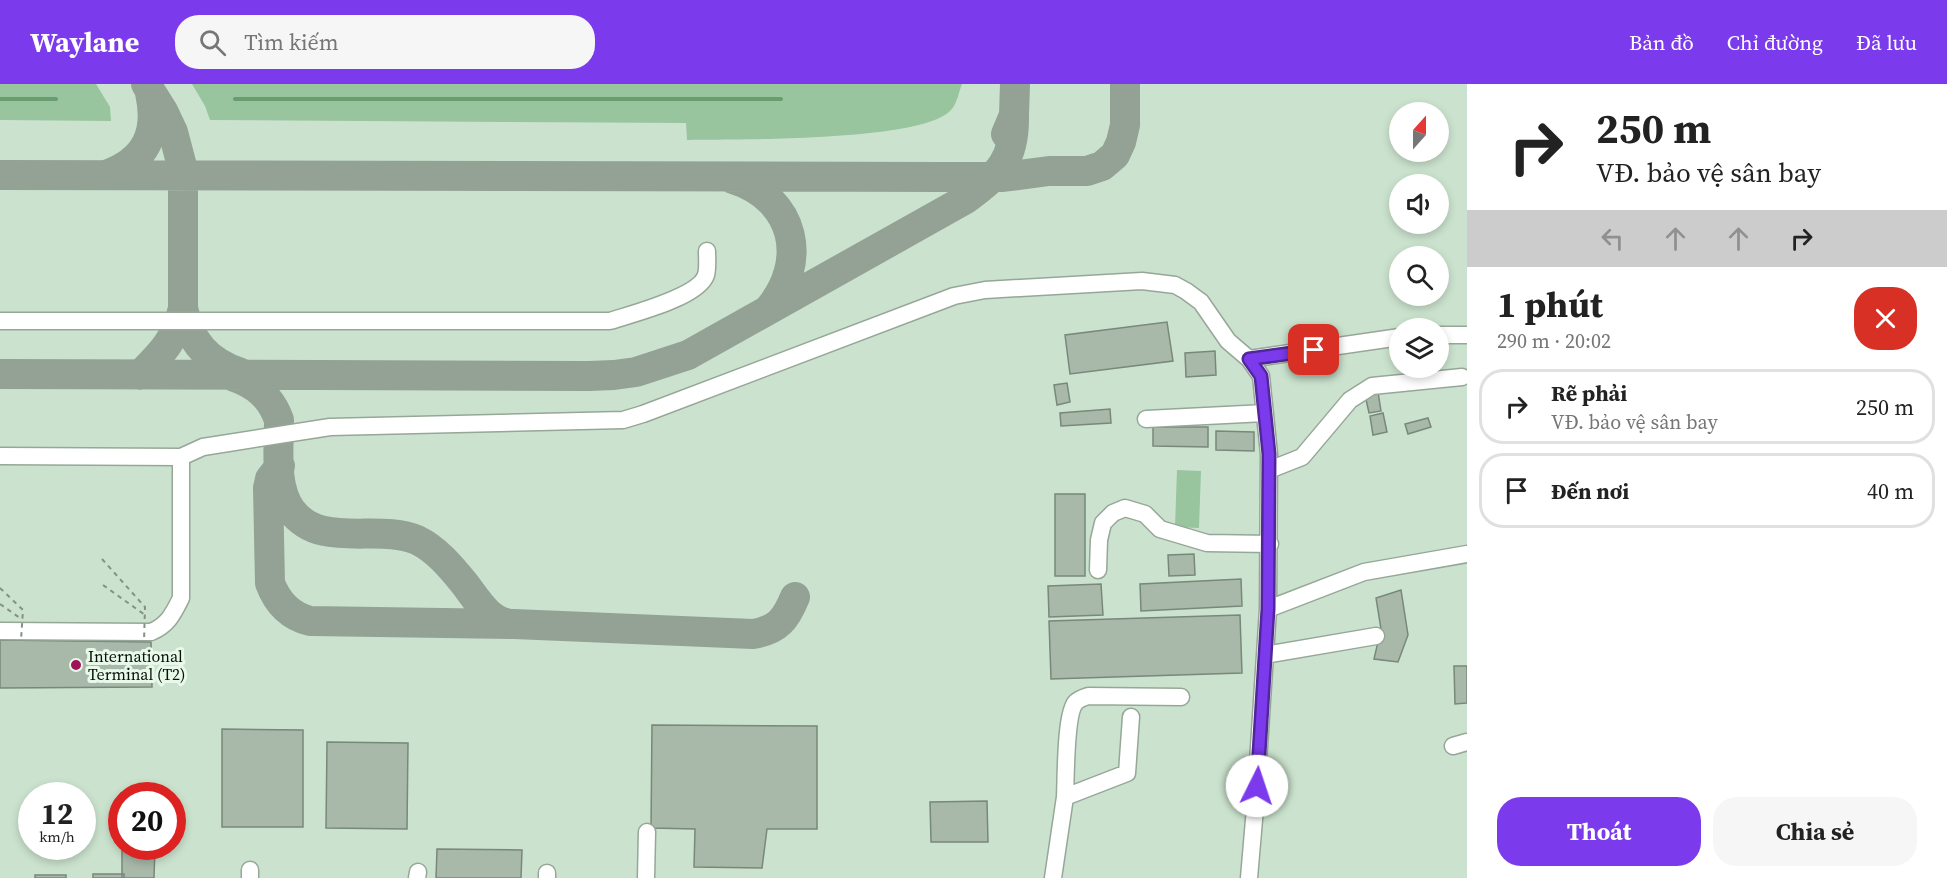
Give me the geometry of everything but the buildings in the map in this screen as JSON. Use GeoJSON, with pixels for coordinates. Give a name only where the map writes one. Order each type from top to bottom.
{"type":"FeatureCollection","features":[{"type":"Feature","properties":{"kind":"lane"},"geometry":{"type":"LineString","coordinates":[[0,321],[610,321],[680,297],[696,288],[706,276],[708,251]]}},
{"type":"Feature","properties":{"kind":"lane"},"geometry":{"type":"LineString","coordinates":[[0,456],[181,457],[204,447],[330,427],[623,420],[954,296],[986,290],[1142,281],[1174,285],[1201,302],[1228,341],[1249,359],[1261,376],[1269,470],[1270,544],[1268,609],[1249,878]]}},
{"type":"Feature","properties":{"kind":"lane"},"geometry":{"type":"LineString","coordinates":[[1449,335],[1467,335]]}},
{"type":"Feature","properties":{"kind":"lane"},"geometry":{"type":"LineString","coordinates":[[1249,359],[1389,339]]}},
{"type":"Feature","properties":{"kind":"lane"},"geometry":{"type":"LineString","coordinates":[[1269,470],[1302,457],[1350,400],[1372,386],[1462,377]]}},
{"type":"Feature","properties":{"kind":"lane"},"geometry":{"type":"LineString","coordinates":[[1146,419],[1264,413]]}},
{"type":"Feature","properties":{"kind":"lane"},"geometry":{"type":"LineString","coordinates":[[0,631],[151,632],[162,627],[171,619],[181,598],[181,457]]}},
{"type":"Feature","properties":{"kind":"lane"},"geometry":{"type":"LineString","coordinates":[[1098,570],[1099,540],[1103,523],[1113,513],[1125,508],[1145,514],[1160,529],[1207,543],[1270,544]]}},
{"type":"Feature","properties":{"kind":"lane"},"geometry":{"type":"LineString","coordinates":[[1268,609],[1364,572],[1467,554]]}},
{"type":"Feature","properties":{"kind":"lane"},"geometry":{"type":"LineString","coordinates":[[1265,655],[1376,636]]}},
{"type":"Feature","properties":{"kind":"lane"},"geometry":{"type":"LineString","coordinates":[[1053,878],[1065,797],[1068,724],[1076,701],[1089,696],[1181,697]]}},
{"type":"Feature","properties":{"kind":"lane"},"geometry":{"type":"LineString","coordinates":[[1065,797],[1127,773],[1131,717]]}},
{"type":"Feature","properties":{"kind":"lane"},"geometry":{"type":"LineString","coordinates":[[646,832],[646,878]]}},
{"type":"Feature","properties":{"kind":"path"},"geometry":{"type":"LineString","coordinates":[[102,559],[145,607],[144,642]]}},
{"type":"Feature","properties":{"kind":"path"},"geometry":{"type":"LineString","coordinates":[[103,585],[145,615]]}},
{"type":"Feature","properties":{"kind":"path"},"geometry":{"type":"LineString","coordinates":[[0,588],[23,610],[21,640]]}},
{"type":"Feature","properties":{"kind":"path"},"geometry":{"type":"LineString","coordinates":[[0,604],[22,619]]}},
{"type":"Feature","properties":{"kind":"shaded area"},"geometry":{"type":"Polygon","coordinates":[[[0,84],[1467,84],[1467,878],[0,878],[0,84]]]}},
{"type":"Feature","properties":{"kind":"green space"},"geometry":{"type":"Polygon","coordinates":[[[0,84],[96,84],[110,107],[111,121],[0,120],[0,84]]]}},
{"type":"Feature","properties":{"kind":"green space"},"geometry":{"type":"Polygon","coordinates":[[[192,84],[962,84],[951,110],[934,120],[905,128],[826,137],[687,140],[686,123],[210,120],[192,84]]]}},
{"type":"Feature","properties":{"kind":"green space"},"geometry":{"type":"Polygon","coordinates":[[[1177,470],[1201,471],[1199,528],[1175,527],[1177,470]]]}},
{"type":"Feature","properties":{"kind":"waterway"},"geometry":{"type":"LineString","coordinates":[[0,99],[56,99]]}},
{"type":"Feature","properties":{"kind":"waterway"},"geometry":{"type":"LineString","coordinates":[[235,99],[781,99]]}},
{"type":"Feature","properties":{"kind":"taxiway"},"geometry":{"type":"LineString","coordinates":[[140,375],[167,345],[183,308],[183,170],[173,132],[146,84]]}},
{"type":"Feature","properties":{"kind":"taxiway"},"geometry":{"type":"LineString","coordinates":[[1006,134],[1014,115],[1015,84]]}},
{"type":"Feature","properties":{"kind":"taxiway"},"geometry":{"type":"LineString","coordinates":[[0,175],[1003,177],[1049,171],[1087,171],[1102,166],[1115,155],[1121,142],[1125,125],[1125,84]]}},
{"type":"Feature","properties":{"kind":"taxiway"},"geometry":{"type":"LineString","coordinates":[[106,175],[131,162],[146,144],[153,121],[150,93]]}},
{"type":"Feature","properties":{"kind":"taxiway"},"geometry":{"type":"LineString","coordinates":[[0,374],[589,376],[636,372],[688,355],[966,199],[988,182],[1003,164],[1012,143],[1014,115]]}},
{"type":"Feature","properties":{"kind":"taxiway"},"geometry":{"type":"LineString","coordinates":[[733,179],[754,188],[771,201],[783,217],[789,234],[792,253],[789,272],[781,291],[768,310]]}},
{"type":"Feature","properties":{"kind":"taxiway"},"geometry":{"type":"LineString","coordinates":[[183,308],[190,331],[202,349],[219,363],[241,373]]}},
{"type":"Feature","properties":{"kind":"taxiway"},"geometry":{"type":"LineString","coordinates":[[232,376],[262,392],[276,412],[279,420],[279,467],[282,490],[291,510],[303,522],[333,533],[402,535],[417,540],[431,548],[443,559],[490,614],[496,619],[511,624]]}},
{"type":"Feature","properties":{"kind":"taxiway"},"geometry":{"type":"LineString","coordinates":[[280,466],[270,479],[268,488],[270,583],[276,596],[290,612],[310,621],[514,624],[753,634],[769,630],[780,622],[795,597]]}},
{"type":"Feature","properties":{"kind":"place","name":"International Terminal (T2)"},"geometry":{"type":"Point","coordinates":[76,665]}},
{"type":"Feature","properties":{"kind":"route"},"geometry":{"type":"LineString","coordinates":[[1257,786],[1268,609],[1269,454],[1261,376],[1249,359],[1314,350]]}}]}
